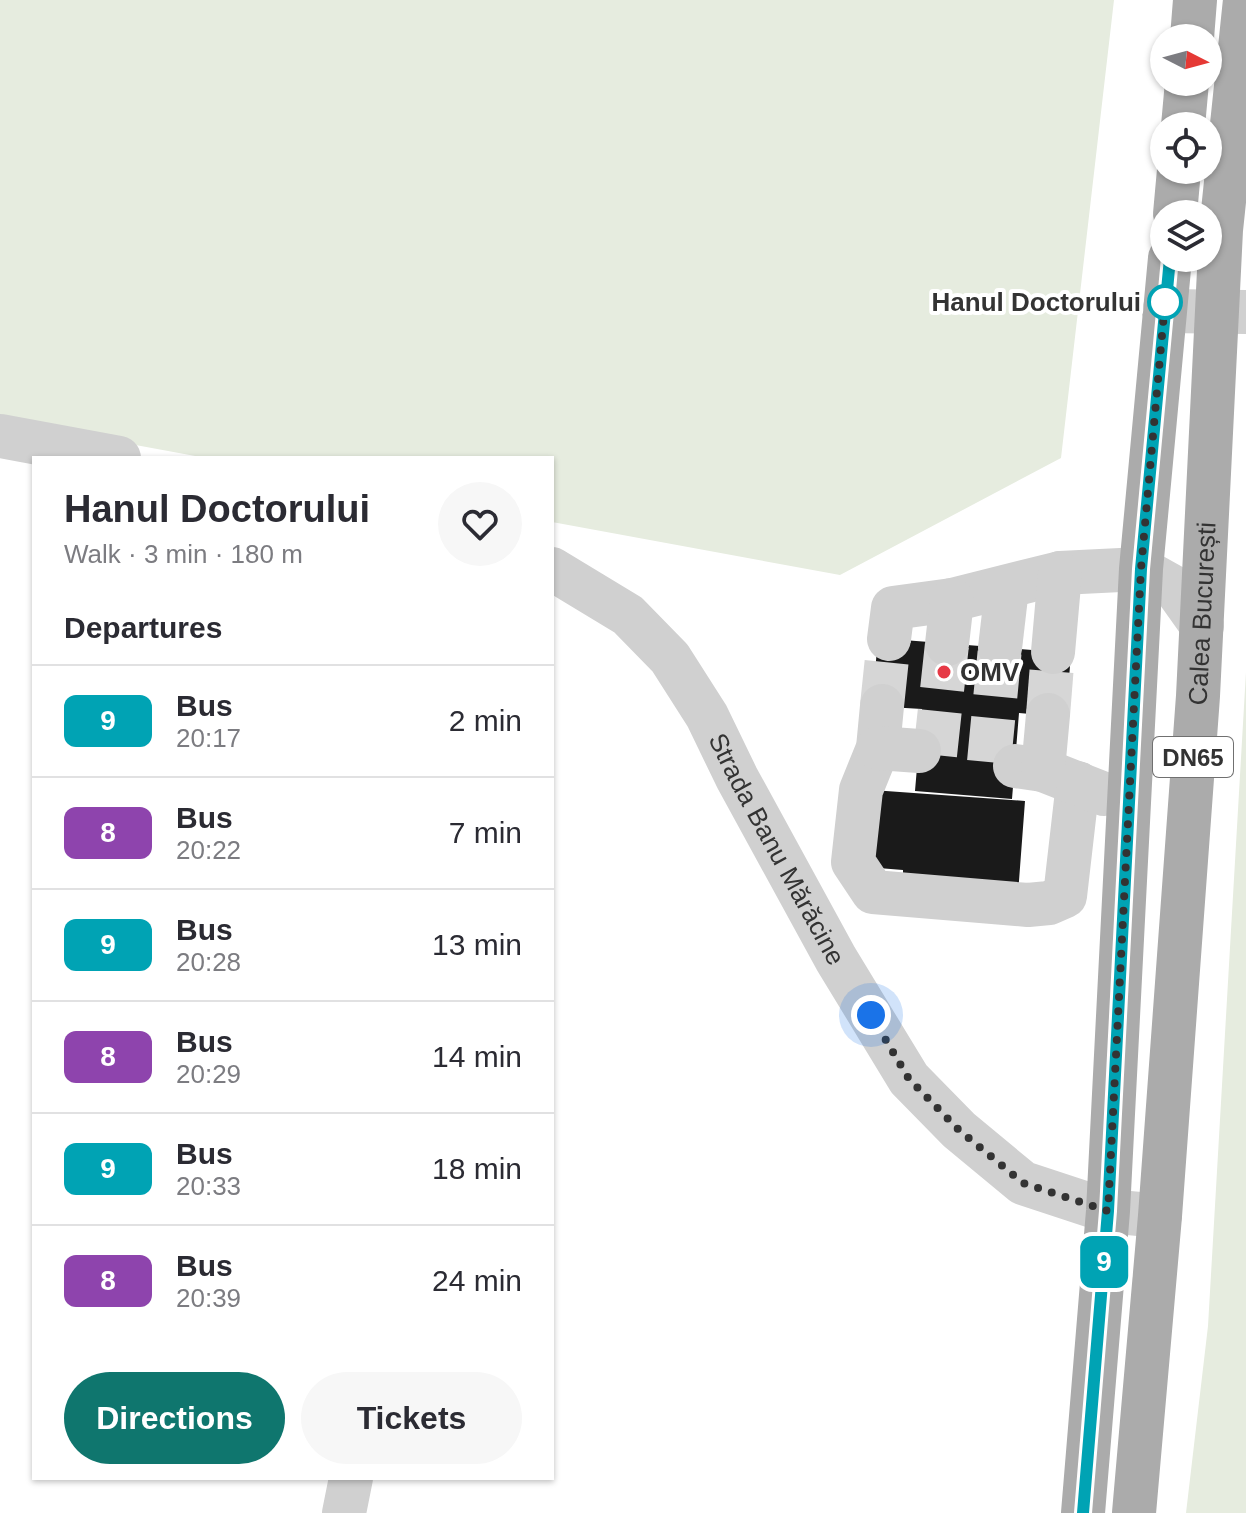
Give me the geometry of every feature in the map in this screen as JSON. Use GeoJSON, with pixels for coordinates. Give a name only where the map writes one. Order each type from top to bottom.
{"type":"FeatureCollection","features":[{"type":"Feature","properties":{"kind":"main road"},"geometry":{"type":"LineString","coordinates":[[1193,24],[1195,0]]}},
{"type":"Feature","properties":{"kind":"main road","name":"Calea București"},"geometry":{"type":"LineString","coordinates":[[1134,1513],[1160,1216],[1202,626],[1231,312],[1221,230],[1245,0]]}},
{"type":"Feature","properties":{"kind":"main road","name":"DN65"},"geometry":{"type":"LineString","coordinates":[[1083,1513],[1108,1211],[1141,569],[1168,272]]}},
{"type":"Feature","properties":{"kind":"street"},"geometry":{"type":"LineString","coordinates":[[1164,311],[1231,312]]}},
{"type":"Feature","properties":{"kind":"street"},"geometry":{"type":"LineString","coordinates":[[0,436],[108,456]]}},
{"type":"Feature","properties":{"kind":"street"},"geometry":{"type":"LineString","coordinates":[[889,639],[893,608],[952,600],[1060,573],[1141,569],[1175,588],[1202,626]]}},
{"type":"Feature","properties":{"kind":"street","name":"Strada Banu Mărăcine"},"geometry":{"type":"LineString","coordinates":[[554,570],[628,615],[670,658],[707,716],[737,778],[836,959],[909,1079],[959,1130],[1023,1183],[1108,1211],[1160,1216]]}},
{"type":"Feature","properties":{"kind":"street"},"geometry":{"type":"LineString","coordinates":[[1053,652],[1060,573]]}},
{"type":"Feature","properties":{"kind":"street"},"geometry":{"type":"LineString","coordinates":[[1000,648],[1007,588]]}},
{"type":"Feature","properties":{"kind":"street"},"geometry":{"type":"LineString","coordinates":[[947,644],[952,600]]}},
{"type":"Feature","properties":{"kind":"street"},"geometry":{"type":"LineString","coordinates":[[893,735],[861,790],[853,862],[873,892],[1028,905],[1049,903],[1065,896],[1045,773],[1048,715]]}},
{"type":"Feature","properties":{"kind":"street"},"geometry":{"type":"LineString","coordinates":[[1045,773],[1128,804]]}},
{"type":"Feature","properties":{"kind":"street"},"geometry":{"type":"LineString","coordinates":[[344,1513],[351,1480]]}},
{"type":"Feature","properties":{"kind":"shaded area"},"geometry":{"type":"Polygon","coordinates":[[[0,0],[1114,0],[1061,458],[840,575],[554,522],[554,456],[195,456],[0,420],[0,0]]]}},
{"type":"Feature","properties":{"kind":"shaded area"},"geometry":{"type":"Polygon","coordinates":[[[1246,672],[1246,1513],[1186,1513],[1208,1326],[1246,672]]]}},
{"type":"Feature","properties":{"kind":"building"},"geometry":{"type":"Polygon","coordinates":[[[878,638],[1071,653],[1066,717],[1019,713],[1012,799],[915,791],[922,709],[872,706],[878,638]]]}},
{"type":"Feature","properties":{"kind":"building"},"geometry":{"type":"Polygon","coordinates":[[[872,790],[1025,801],[1018,894],[903,886],[903,870],[866,867],[872,790]]]}},
{"type":"Feature","properties":{"kind":"tunnel"},"geometry":{"type":"LineString","coordinates":[[882,706],[889,639]]}},
{"type":"Feature","properties":{"kind":"tunnel"},"geometry":{"type":"LineString","coordinates":[[935,755],[947,644]]}},
{"type":"Feature","properties":{"kind":"tunnel"},"geometry":{"type":"LineString","coordinates":[[989,762],[1000,648]]}},
{"type":"Feature","properties":{"kind":"tunnel"},"geometry":{"type":"LineString","coordinates":[[1048,715],[1053,652]]}},
{"type":"Feature","properties":{"kind":"bus line","name":"9"},"geometry":{"type":"LineString","coordinates":[[1083,1513],[1108,1211],[1141,569],[1168,272]]}},
{"type":"Feature","properties":{"kind":"place","name":"Hanul Doctorului"},"geometry":{"type":"Point","coordinates":[1165,302]}},
{"type":"Feature","properties":{"kind":"place","name":"OMV"},"geometry":{"type":"Point","coordinates":[944,672]}},
{"type":"Feature","properties":{"kind":"route"},"geometry":{"type":"LineString","coordinates":[[871,1015],[909,1079],[959,1130],[1023,1183],[1108,1211],[1141,569],[1165,302]]}}]}
